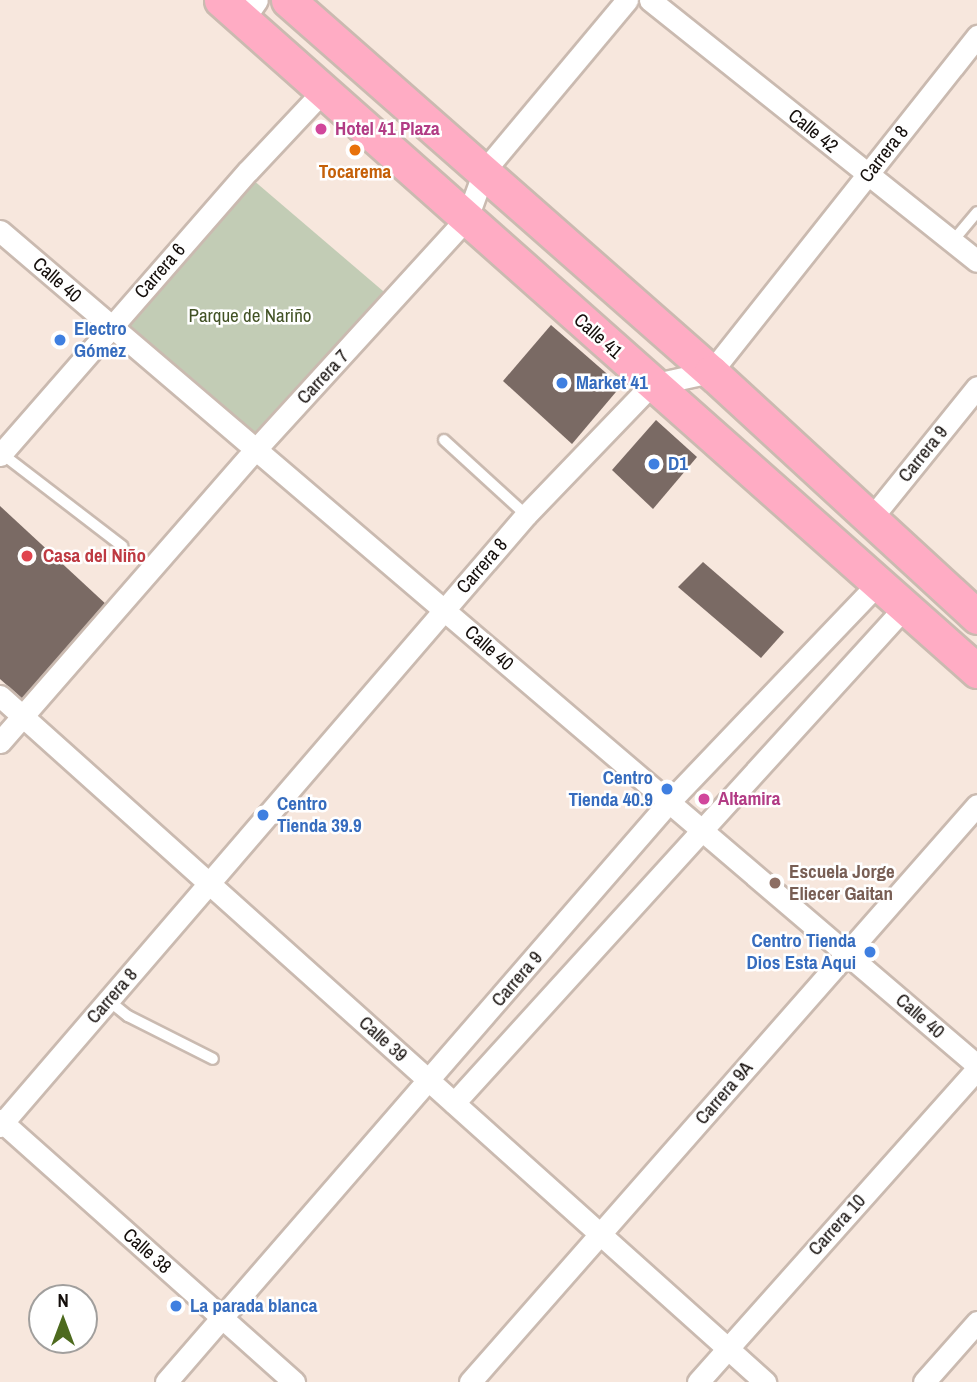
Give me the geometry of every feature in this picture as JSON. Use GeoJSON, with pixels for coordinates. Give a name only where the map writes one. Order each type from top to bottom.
{"type":"FeatureCollection","features":[{"type":"Feature","properties":{"kind":"main road"},"geometry":{"type":"LineString","coordinates":[[288,0],[711,372],[977,617]]}},
{"type":"Feature","properties":{"kind":"main road","name":"Calle 41"},"geometry":{"type":"LineString","coordinates":[[240,7],[324,90],[651,384],[977,671]]}},
{"type":"Feature","properties":{"kind":"street","name":"Carrera 7"},"geometry":{"type":"LineString","coordinates":[[0,742],[256,449],[467,218],[484,171],[627,0]]}},
{"type":"Feature","properties":{"kind":"street","name":"Calle 42"},"geometry":{"type":"LineString","coordinates":[[650,0],[977,261]]}},
{"type":"Feature","properties":{"kind":"street","name":"Carrera 8"},"geometry":{"type":"LineString","coordinates":[[711,372],[977,36]]}},
{"type":"Feature","properties":{"kind":"street","name":"Carrera 6"},"geometry":{"type":"LineString","coordinates":[[1,454],[324,90]]}},
{"type":"Feature","properties":{"kind":"street","name":"Calle 40"},"geometry":{"type":"LineString","coordinates":[[0,230],[977,1067]]}},
{"type":"Feature","properties":{"kind":"street"},"geometry":{"type":"LineString","coordinates":[[651,384],[711,372]]}},
{"type":"Feature","properties":{"kind":"street","name":"Carrera 8"},"geometry":{"type":"LineString","coordinates":[[1,1123],[526,515],[651,384]]}},
{"type":"Feature","properties":{"kind":"street","name":"Carrera 9"},"geometry":{"type":"LineString","coordinates":[[870,521],[977,387]]}},
{"type":"Feature","properties":{"kind":"street","name":"Carrera 9"},"geometry":{"type":"LineString","coordinates":[[166,1382],[430,1081],[669,802],[877,584]]}},
{"type":"Feature","properties":{"kind":"street","name":"Carrera 9"},"geometry":{"type":"LineString","coordinates":[[454,1103],[904,608]]}},
{"type":"Feature","properties":{"kind":"street","name":"Calle 39"},"geometry":{"type":"LineString","coordinates":[[0,696],[765,1382]]}},
{"type":"Feature","properties":{"kind":"street","name":"Carrera 9A"},"geometry":{"type":"LineString","coordinates":[[470,1382],[977,805]]}},
{"type":"Feature","properties":{"kind":"street","name":"Carrera 10"},"geometry":{"type":"LineString","coordinates":[[698,1382],[726,1347],[977,1067]]}},
{"type":"Feature","properties":{"kind":"street","name":"Calle 38"},"geometry":{"type":"LineString","coordinates":[[1,1123],[295,1382]]}},
{"type":"Feature","properties":{"kind":"street"},"geometry":{"type":"LineString","coordinates":[[925,1382],[977,1322]]}},
{"type":"Feature","properties":{"kind":"lane"},"geometry":{"type":"LineString","coordinates":[[952,242],[977,212]]}},
{"type":"Feature","properties":{"kind":"lane"},"geometry":{"type":"LineString","coordinates":[[444,440],[526,515]]}},
{"type":"Feature","properties":{"kind":"lane"},"geometry":{"type":"LineString","coordinates":[[1,454],[122,547]]}},
{"type":"Feature","properties":{"kind":"lane"},"geometry":{"type":"LineString","coordinates":[[108,1000],[128,1016],[213,1059]]}},
{"type":"Feature","properties":{"kind":"green space","name":"Parque de Nariño"},"geometry":{"type":"Polygon","coordinates":[[[252,179],[390,297],[257,439],[120,326],[252,179]]]}},
{"type":"Feature","properties":{"kind":"building","name":"Market 41"},"geometry":{"type":"Polygon","coordinates":[[[551,325],[621,386],[572,444],[503,381],[551,325]]]}},
{"type":"Feature","properties":{"kind":"building","name":"D1"},"geometry":{"type":"Polygon","coordinates":[[[656,420],[697,457],[653,509],[612,470],[656,420]]]}},
{"type":"Feature","properties":{"kind":"building","name":"Casa del Niño"},"geometry":{"type":"Polygon","coordinates":[[[0,506],[108,606],[26,702],[0,679],[0,506]]]}},
{"type":"Feature","properties":{"kind":"building"},"geometry":{"type":"Polygon","coordinates":[[[703,562],[784,632],[761,658],[678,587],[703,562]]]}},
{"type":"Feature","properties":{"kind":"place","name":"Hotel 41 Plaza"},"geometry":{"type":"Point","coordinates":[321,129]}},
{"type":"Feature","properties":{"kind":"place","name":"Tocarema"},"geometry":{"type":"Point","coordinates":[355,150]}},
{"type":"Feature","properties":{"kind":"place","name":"Electro Gómez"},"geometry":{"type":"Point","coordinates":[60,340]}},
{"type":"Feature","properties":{"kind":"place","name":"Market 41"},"geometry":{"type":"Point","coordinates":[562,383]}},
{"type":"Feature","properties":{"kind":"place","name":"D1"},"geometry":{"type":"Point","coordinates":[654,464]}},
{"type":"Feature","properties":{"kind":"place","name":"Casa del Niño"},"geometry":{"type":"Point","coordinates":[27,556]}},
{"type":"Feature","properties":{"kind":"place","name":"Centro Tienda 40.9"},"geometry":{"type":"Point","coordinates":[667,789]}},
{"type":"Feature","properties":{"kind":"place","name":"Altamira"},"geometry":{"type":"Point","coordinates":[704,799]}},
{"type":"Feature","properties":{"kind":"place","name":"Centro Tienda 39.9"},"geometry":{"type":"Point","coordinates":[263,815]}},
{"type":"Feature","properties":{"kind":"place","name":"Escuela Jorge Eliecer Gaitan"},"geometry":{"type":"Point","coordinates":[775,883]}},
{"type":"Feature","properties":{"kind":"place","name":"Centro Tienda Dios Esta Aqui"},"geometry":{"type":"Point","coordinates":[870,952]}},
{"type":"Feature","properties":{"kind":"place","name":"La parada blanca"},"geometry":{"type":"Point","coordinates":[176,1306]}}]}
